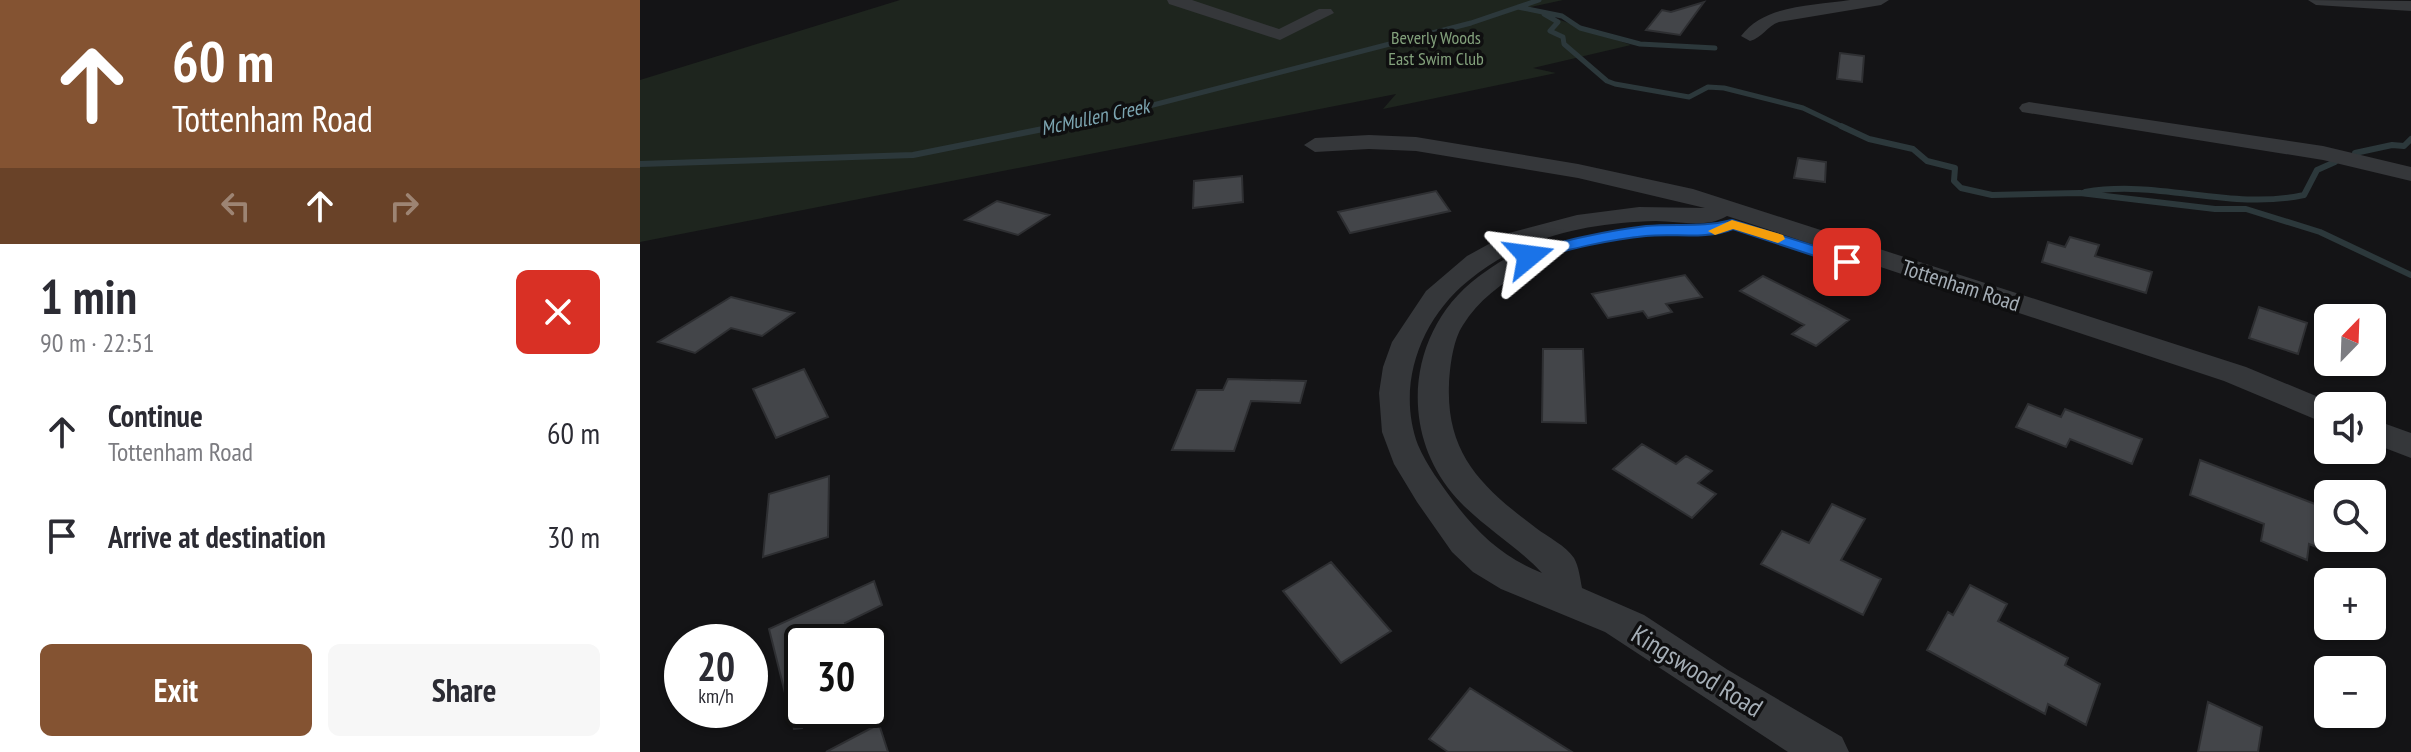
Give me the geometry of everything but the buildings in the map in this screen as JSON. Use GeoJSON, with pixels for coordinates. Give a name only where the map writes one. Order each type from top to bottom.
{"type":"FeatureCollection","features":[{"type":"Feature","properties":{"kind":"street"},"geometry":{"type":"LineString","coordinates":[[1175,0],[1280,35],[1325,13]]}},
{"type":"Feature","properties":{"kind":"street"},"geometry":{"type":"LineString","coordinates":[[1750,36],[1762,22],[1776,17],[1881,0]]}},
{"type":"Feature","properties":{"kind":"street"},"geometry":{"type":"LineString","coordinates":[[2316,0],[2411,6]]}},
{"type":"Feature","properties":{"kind":"street"},"geometry":{"type":"LineString","coordinates":[[2029,108],[2323,153],[2411,174]]}},
{"type":"Feature","properties":{"kind":"street","name":"Tottenham Road"},"geometry":{"type":"LineString","coordinates":[[1315,145],[1353,145],[1385,154],[1461,162],[1728,215],[2235,374],[2314,406]]}},
{"type":"Feature","properties":{"kind":"street","name":"Kingswood Road"},"geometry":{"type":"LineString","coordinates":[[1728,215],[1660,213],[1592,220],[1563,225],[1501,247],[1446,284],[1420,313],[1408,339],[1394,391],[1396,422],[1403,446],[1421,482],[1458,534],[1484,561],[1527,584],[1610,615],[1827,752]]}},
{"type":"Feature","properties":{"kind":"street"},"geometry":{"type":"LineString","coordinates":[[1565,596],[1559,565],[1499,517],[1454,471],[1435,427],[1433,374],[1447,325],[1480,289],[1529,256],[1586,239],[1649,231],[1715,231],[1728,215]]}},
{"type":"Feature","properties":{"kind":"street","name":"Tottenham Road"},"geometry":{"type":"LineString","coordinates":[[1728,215],[2185,378],[2314,418]]}},
{"type":"Feature","properties":{"kind":"green space","name":"Beverly Woods East Swim Club"},"geometry":{"type":"Polygon","coordinates":[[[900,0],[1563,0],[1526,8],[1631,45],[1533,68],[1556,73],[1383,109],[1396,94],[640,242],[640,80],[900,0]]]}},
{"type":"Feature","properties":{"kind":"waterway","name":"McMullen Creek"},"geometry":{"type":"LineString","coordinates":[[1518,7],[1539,0]]}},
{"type":"Feature","properties":{"kind":"waterway","name":"McMullen Creek"},"geometry":{"type":"LineString","coordinates":[[640,164],[913,155],[1118,114],[1471,23],[1518,7]]}},
{"type":"Feature","properties":{"kind":"waterway"},"geometry":{"type":"LineString","coordinates":[[1518,7],[1562,16],[1580,28],[1640,44],[1715,48]]}},
{"type":"Feature","properties":{"kind":"waterway"},"geometry":{"type":"LineString","coordinates":[[1544,14],[1558,22],[1550,31],[1563,37],[1564,44],[1607,81],[1689,97],[1708,87],[1724,88],[1803,108],[1845,128]]}},
{"type":"Feature","properties":{"kind":"waterway"},"geometry":{"type":"LineString","coordinates":[[1841,126],[1869,139],[1913,149],[1927,161],[1955,168],[1954,181],[1961,188],[1992,195],[2080,193],[2215,209],[2246,209],[2320,232],[2411,275]]}},
{"type":"Feature","properties":{"kind":"waterway"},"geometry":{"type":"LineString","coordinates":[[2355,153],[2392,145],[2404,146],[2411,139]]}},
{"type":"Feature","properties":{"kind":"waterway"},"geometry":{"type":"LineString","coordinates":[[2085,192],[2140,189],[2222,198],[2276,199],[2304,195],[2317,170],[2335,162]]}},
{"type":"Feature","properties":{"kind":"slow traffic"},"geometry":{"type":"LineString","coordinates":[[1715,231],[1732,224],[1778,239]]}},
{"type":"Feature","properties":{"kind":"route"},"geometry":{"type":"LineString","coordinates":[[1529,256],[1586,239],[1649,231],[1715,231],[1732,224],[1847,262]]}}]}
